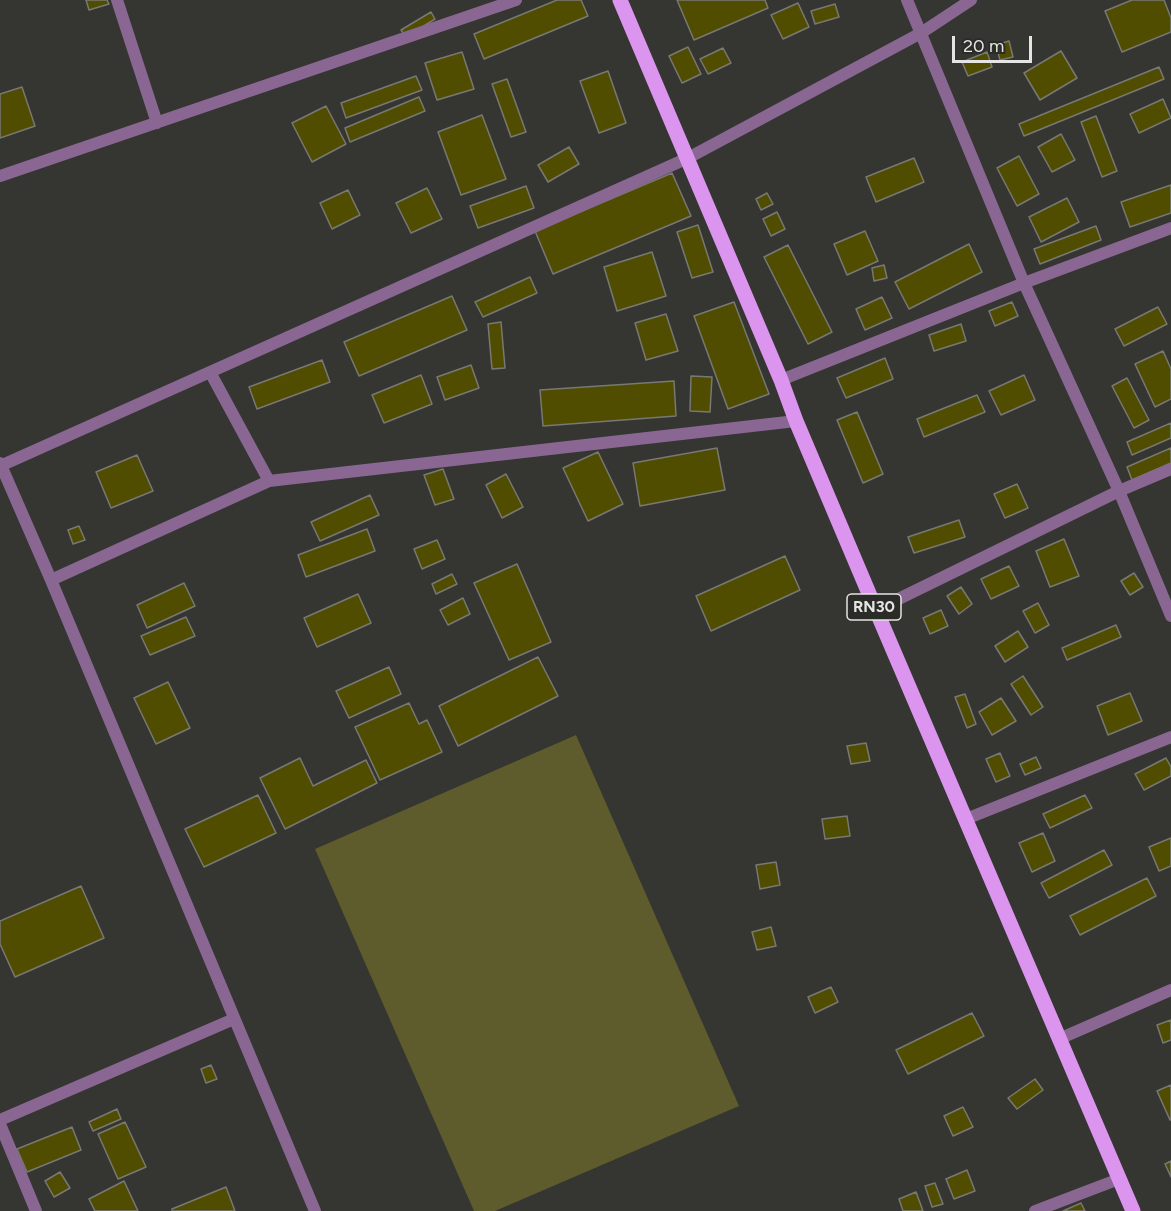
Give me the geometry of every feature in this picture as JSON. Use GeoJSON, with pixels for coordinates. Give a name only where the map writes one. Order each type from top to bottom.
{"type":"FeatureCollection","features":[{"type":"Feature","properties":{"kind":"main road","name":"RN30"},"geometry":{"type":"LineString","coordinates":[[620,0],[876,610],[1133,1211]]}},
{"type":"Feature","properties":{"kind":"street"},"geometry":{"type":"LineString","coordinates":[[117,0],[156,123]]}},
{"type":"Feature","properties":{"kind":"street"},"geometry":{"type":"LineString","coordinates":[[0,176],[516,0]]}},
{"type":"Feature","properties":{"kind":"street"},"geometry":{"type":"LineString","coordinates":[[907,0],[1024,283],[1119,491],[1171,616]]}},
{"type":"Feature","properties":{"kind":"street"},"geometry":{"type":"LineString","coordinates":[[315,1211],[51,580],[0,465],[687,159],[921,33],[971,0]]}},
{"type":"Feature","properties":{"kind":"street"},"geometry":{"type":"LineString","coordinates":[[781,380],[1024,283],[1171,228]]}},
{"type":"Feature","properties":{"kind":"street"},"geometry":{"type":"LineString","coordinates":[[210,372],[268,481]]}},
{"type":"Feature","properties":{"kind":"street"},"geometry":{"type":"LineString","coordinates":[[51,580],[268,481],[796,421]]}},
{"type":"Feature","properties":{"kind":"street"},"geometry":{"type":"LineString","coordinates":[[876,610],[1119,491],[1171,469]]}},
{"type":"Feature","properties":{"kind":"street"},"geometry":{"type":"LineString","coordinates":[[966,819],[1171,736]]}},
{"type":"Feature","properties":{"kind":"street"},"geometry":{"type":"LineString","coordinates":[[1059,1039],[1171,990]]}},
{"type":"Feature","properties":{"kind":"street"},"geometry":{"type":"LineString","coordinates":[[36,1211],[0,1122],[234,1019]]}},
{"type":"Feature","properties":{"kind":"street"},"geometry":{"type":"LineString","coordinates":[[1035,1211],[1119,1179]]}},
{"type":"Feature","properties":{"kind":"shaded area"},"geometry":{"type":"Polygon","coordinates":[[[576,735],[739,1106],[495,1211],[474,1211],[315,849],[576,735]]]}},
{"type":"Feature","properties":{"kind":"building"},"geometry":{"type":"Polygon","coordinates":[[[86,0],[107,0],[109,4],[89,10],[86,0]]]}},
{"type":"Feature","properties":{"kind":"building"},"geometry":{"type":"Polygon","coordinates":[[[557,0],[581,0],[588,16],[484,59],[474,34],[557,0]]]}},
{"type":"Feature","properties":{"kind":"building"},"geometry":{"type":"Polygon","coordinates":[[[677,0],[765,0],[768,8],[694,40],[677,0]]]}},
{"type":"Feature","properties":{"kind":"building"},"geometry":{"type":"Polygon","coordinates":[[[1132,0],[1164,0],[1171,18],[1171,32],[1122,52],[1105,11],[1132,0]]]}},
{"type":"Feature","properties":{"kind":"building"},"geometry":{"type":"Polygon","coordinates":[[[798,3],[809,27],[783,39],[771,15],[798,3]]]}},
{"type":"Feature","properties":{"kind":"building"},"geometry":{"type":"Polygon","coordinates":[[[835,4],[839,17],[815,24],[811,11],[835,4]]]}},
{"type":"Feature","properties":{"kind":"building"},"geometry":{"type":"Polygon","coordinates":[[[431,12],[435,19],[406,37],[401,30],[431,12]]]}},
{"type":"Feature","properties":{"kind":"building"},"geometry":{"type":"Polygon","coordinates":[[[1009,41],[1013,57],[1000,60],[996,45],[1009,41]]]}},
{"type":"Feature","properties":{"kind":"building"},"geometry":{"type":"Polygon","coordinates":[[[688,47],[701,74],[682,83],[669,56],[688,47]]]}},
{"type":"Feature","properties":{"kind":"building"},"geometry":{"type":"Polygon","coordinates":[[[723,48],[731,63],[708,74],[700,59],[723,48]]]}},
{"type":"Feature","properties":{"kind":"building"},"geometry":{"type":"Polygon","coordinates":[[[1061,51],[1077,78],[1040,100],[1024,73],[1061,51]]]}},
{"type":"Feature","properties":{"kind":"building"},"geometry":{"type":"Polygon","coordinates":[[[462,52],[474,89],[437,100],[425,63],[462,52]]]}},
{"type":"Feature","properties":{"kind":"building"},"geometry":{"type":"Polygon","coordinates":[[[987,52],[992,67],[968,76],[962,62],[987,52]]]}},
{"type":"Feature","properties":{"kind":"building"},"geometry":{"type":"Polygon","coordinates":[[[1159,67],[1164,79],[1024,136],[1019,124],[1159,67]]]}},
{"type":"Feature","properties":{"kind":"building"},"geometry":{"type":"Polygon","coordinates":[[[608,71],[626,123],[599,133],[580,81],[608,71]]]}},
{"type":"Feature","properties":{"kind":"building"},"geometry":{"type":"Polygon","coordinates":[[[416,76],[422,90],[346,118],[341,103],[416,76]]]}},
{"type":"Feature","properties":{"kind":"building"},"geometry":{"type":"Polygon","coordinates":[[[507,79],[526,132],[511,137],[492,84],[507,79]]]}},
{"type":"Feature","properties":{"kind":"building"},"geometry":{"type":"Polygon","coordinates":[[[22,87],[35,126],[0,138],[0,94],[22,87]]]}},
{"type":"Feature","properties":{"kind":"building"},"geometry":{"type":"Polygon","coordinates":[[[419,97],[425,111],[350,142],[345,128],[419,97]]]}},
{"type":"Feature","properties":{"kind":"building"},"geometry":{"type":"Polygon","coordinates":[[[1163,99],[1171,118],[1139,133],[1130,114],[1163,99]]]}},
{"type":"Feature","properties":{"kind":"building"},"geometry":{"type":"Polygon","coordinates":[[[326,106],[346,144],[312,162],[292,123],[326,106]]]}},
{"type":"Feature","properties":{"kind":"building"},"geometry":{"type":"Polygon","coordinates":[[[482,115],[506,179],[461,195],[438,132],[482,115]]]}},
{"type":"Feature","properties":{"kind":"building"},"geometry":{"type":"Polygon","coordinates":[[[1096,116],[1117,171],[1102,177],[1081,122],[1096,116]]]}},
{"type":"Feature","properties":{"kind":"building"},"geometry":{"type":"Polygon","coordinates":[[[1061,134],[1075,160],[1052,172],[1038,147],[1061,134]]]}},
{"type":"Feature","properties":{"kind":"building"},"geometry":{"type":"Polygon","coordinates":[[[569,147],[579,164],[548,182],[538,165],[569,147]]]}},
{"type":"Feature","properties":{"kind":"building"},"geometry":{"type":"Polygon","coordinates":[[[1019,156],[1039,194],[1017,206],[997,168],[1019,156]]]}},
{"type":"Feature","properties":{"kind":"building"},"geometry":{"type":"Polygon","coordinates":[[[914,158],[924,182],[876,202],[866,177],[914,158]]]}},
{"type":"Feature","properties":{"kind":"building"},"geometry":{"type":"Polygon","coordinates":[[[672,173],[691,216],[553,274],[535,231],[672,173]]]}},
{"type":"Feature","properties":{"kind":"building"},"geometry":{"type":"Polygon","coordinates":[[[1171,185],[1171,213],[1130,227],[1121,202],[1171,185]]]}},
{"type":"Feature","properties":{"kind":"building"},"geometry":{"type":"Polygon","coordinates":[[[526,186],[534,208],[478,228],[470,206],[526,186]]]}},
{"type":"Feature","properties":{"kind":"building"},"geometry":{"type":"Polygon","coordinates":[[[427,188],[442,219],[411,233],[396,203],[427,188]]]}},
{"type":"Feature","properties":{"kind":"building"},"geometry":{"type":"Polygon","coordinates":[[[348,190],[360,215],[332,229],[320,203],[348,190]]]}},
{"type":"Feature","properties":{"kind":"building"},"geometry":{"type":"Polygon","coordinates":[[[767,193],[773,204],[761,210],[756,199],[767,193]]]}},
{"type":"Feature","properties":{"kind":"building"},"geometry":{"type":"Polygon","coordinates":[[[1067,198],[1079,222],[1041,242],[1029,217],[1067,198]]]}},
{"type":"Feature","properties":{"kind":"building"},"geometry":{"type":"Polygon","coordinates":[[[777,212],[785,229],[771,236],[763,219],[777,212]]]}},
{"type":"Feature","properties":{"kind":"building"},"geometry":{"type":"Polygon","coordinates":[[[698,225],[713,272],[692,278],[677,232],[698,225]]]}},
{"type":"Feature","properties":{"kind":"building"},"geometry":{"type":"Polygon","coordinates":[[[1096,226],[1101,240],[1040,264],[1034,249],[1096,226]]]}},
{"type":"Feature","properties":{"kind":"building"},"geometry":{"type":"Polygon","coordinates":[[[865,231],[878,261],[847,275],[834,244],[865,231]]]}},
{"type":"Feature","properties":{"kind":"building"},"geometry":{"type":"Polygon","coordinates":[[[969,244],[982,272],[909,309],[895,282],[969,244]]]}},
{"type":"Feature","properties":{"kind":"building"},"geometry":{"type":"Polygon","coordinates":[[[788,245],[832,332],[808,344],[764,257],[788,245]]]}},
{"type":"Feature","properties":{"kind":"building"},"geometry":{"type":"Polygon","coordinates":[[[652,252],[666,296],[617,311],[604,267],[652,252]]]}},
{"type":"Feature","properties":{"kind":"building"},"geometry":{"type":"Polygon","coordinates":[[[884,265],[887,278],[874,281],[872,268],[884,265]]]}},
{"type":"Feature","properties":{"kind":"building"},"geometry":{"type":"Polygon","coordinates":[[[530,277],[537,293],[483,317],[475,302],[530,277]]]}},
{"type":"Feature","properties":{"kind":"building"},"geometry":{"type":"Polygon","coordinates":[[[452,296],[467,330],[359,376],[344,342],[452,296]]]}},
{"type":"Feature","properties":{"kind":"building"},"geometry":{"type":"Polygon","coordinates":[[[882,297],[892,318],[865,330],[856,309],[882,297]]]}},
{"type":"Feature","properties":{"kind":"building"},"geometry":{"type":"Polygon","coordinates":[[[734,302],[769,394],[728,409],[694,316],[734,302]]]}},
{"type":"Feature","properties":{"kind":"building"},"geometry":{"type":"Polygon","coordinates":[[[1012,302],[1018,316],[995,326],[989,311],[1012,302]]]}},
{"type":"Feature","properties":{"kind":"building"},"geometry":{"type":"Polygon","coordinates":[[[1158,307],[1167,324],[1124,346],[1115,329],[1158,307]]]}},
{"type":"Feature","properties":{"kind":"building"},"geometry":{"type":"Polygon","coordinates":[[[666,314],[678,351],[646,360],[635,323],[666,314]]]}},
{"type":"Feature","properties":{"kind":"building"},"geometry":{"type":"Polygon","coordinates":[[[501,322],[505,368],[492,369],[488,324],[501,322]]]}},
{"type":"Feature","properties":{"kind":"building"},"geometry":{"type":"Polygon","coordinates":[[[961,324],[966,341],[934,351],[929,335],[961,324]]]}},
{"type":"Feature","properties":{"kind":"building"},"geometry":{"type":"Polygon","coordinates":[[[1163,351],[1171,369],[1171,399],[1155,407],[1135,364],[1163,351]]]}},
{"type":"Feature","properties":{"kind":"building"},"geometry":{"type":"Polygon","coordinates":[[[885,358],[893,379],[846,398],[837,378],[885,358]]]}},
{"type":"Feature","properties":{"kind":"building"},"geometry":{"type":"Polygon","coordinates":[[[322,360],[330,382],[257,409],[249,387],[322,360]]]}},
{"type":"Feature","properties":{"kind":"building"},"geometry":{"type":"Polygon","coordinates":[[[471,365],[479,388],[445,400],[437,377],[471,365]]]}},
{"type":"Feature","properties":{"kind":"building"},"geometry":{"type":"Polygon","coordinates":[[[421,375],[432,404],[384,423],[372,395],[421,375]]]}},
{"type":"Feature","properties":{"kind":"building"},"geometry":{"type":"Polygon","coordinates":[[[1024,375],[1035,400],[1001,415],[989,391],[1024,375]]]}},
{"type":"Feature","properties":{"kind":"building"},"geometry":{"type":"Polygon","coordinates":[[[691,376],[712,377],[710,412],[690,411],[691,376]]]}},
{"type":"Feature","properties":{"kind":"building"},"geometry":{"type":"Polygon","coordinates":[[[1127,378],[1149,420],[1134,428],[1112,386],[1127,378]]]}},
{"type":"Feature","properties":{"kind":"building"},"geometry":{"type":"Polygon","coordinates":[[[674,381],[676,416],[543,426],[540,390],[674,381]]]}},
{"type":"Feature","properties":{"kind":"building"},"geometry":{"type":"Polygon","coordinates":[[[977,395],[985,412],[924,437],[917,419],[977,395]]]}},
{"type":"Feature","properties":{"kind":"building"},"geometry":{"type":"Polygon","coordinates":[[[857,412],[883,474],[863,483],[837,420],[857,412]]]}},
{"type":"Feature","properties":{"kind":"building"},"geometry":{"type":"Polygon","coordinates":[[[1171,423],[1171,438],[1132,455],[1127,442],[1171,423]]]}},
{"type":"Feature","properties":{"kind":"building"},"geometry":{"type":"Polygon","coordinates":[[[717,448],[725,490],[640,506],[633,463],[717,448]]]}},
{"type":"Feature","properties":{"kind":"building"},"geometry":{"type":"Polygon","coordinates":[[[1171,448],[1171,463],[1132,480],[1127,467],[1171,448]]]}},
{"type":"Feature","properties":{"kind":"building"},"geometry":{"type":"Polygon","coordinates":[[[598,452],[623,504],[588,521],[563,468],[598,452]]]}},
{"type":"Feature","properties":{"kind":"building"},"geometry":{"type":"Polygon","coordinates":[[[137,455],[153,491],[111,508],[96,472],[137,455]]]}},
{"type":"Feature","properties":{"kind":"building"},"geometry":{"type":"Polygon","coordinates":[[[443,469],[454,499],[435,505],[424,475],[443,469]]]}},
{"type":"Feature","properties":{"kind":"building"},"geometry":{"type":"Polygon","coordinates":[[[506,474],[523,507],[502,518],[486,485],[506,474]]]}},
{"type":"Feature","properties":{"kind":"building"},"geometry":{"type":"Polygon","coordinates":[[[1017,484],[1028,508],[1005,518],[994,494],[1017,484]]]}},
{"type":"Feature","properties":{"kind":"building"},"geometry":{"type":"Polygon","coordinates":[[[370,495],[379,515],[320,541],[311,522],[370,495]]]}},
{"type":"Feature","properties":{"kind":"building"},"geometry":{"type":"Polygon","coordinates":[[[959,520],[965,537],[914,553],[908,537],[959,520]]]}},
{"type":"Feature","properties":{"kind":"building"},"geometry":{"type":"Polygon","coordinates":[[[79,526],[85,540],[73,544],[68,530],[79,526]]]}},
{"type":"Feature","properties":{"kind":"building"},"geometry":{"type":"Polygon","coordinates":[[[367,529],[375,551],[306,577],[298,555],[367,529]]]}},
{"type":"Feature","properties":{"kind":"building"},"geometry":{"type":"Polygon","coordinates":[[[1064,539],[1079,576],[1050,587],[1036,551],[1064,539]]]}},
{"type":"Feature","properties":{"kind":"building"},"geometry":{"type":"Polygon","coordinates":[[[437,540],[445,559],[422,569],[414,549],[437,540]]]}},
{"type":"Feature","properties":{"kind":"building"},"geometry":{"type":"Polygon","coordinates":[[[785,556],[800,590],[711,631],[696,596],[785,556]]]}},
{"type":"Feature","properties":{"kind":"building"},"geometry":{"type":"Polygon","coordinates":[[[517,564],[551,642],[509,660],[474,583],[517,564]]]}},
{"type":"Feature","properties":{"kind":"building"},"geometry":{"type":"Polygon","coordinates":[[[1009,566],[1019,586],[991,599],[981,579],[1009,566]]]}},
{"type":"Feature","properties":{"kind":"building"},"geometry":{"type":"Polygon","coordinates":[[[1134,573],[1143,587],[1130,595],[1121,581],[1134,573]]]}},
{"type":"Feature","properties":{"kind":"building"},"geometry":{"type":"Polygon","coordinates":[[[452,574],[457,584],[436,594],[432,584],[452,574]]]}},
{"type":"Feature","properties":{"kind":"building"},"geometry":{"type":"Polygon","coordinates":[[[184,583],[195,606],[147,628],[137,605],[184,583]]]}},
{"type":"Feature","properties":{"kind":"building"},"geometry":{"type":"Polygon","coordinates":[[[961,587],[972,604],[959,614],[947,596],[961,587]]]}},
{"type":"Feature","properties":{"kind":"building"},"geometry":{"type":"Polygon","coordinates":[[[358,594],[371,623],[317,647],[304,618],[358,594]]]}},
{"type":"Feature","properties":{"kind":"building"},"geometry":{"type":"Polygon","coordinates":[[[463,598],[470,614],[448,625],[440,610],[463,598]]]}},
{"type":"Feature","properties":{"kind":"building"},"geometry":{"type":"Polygon","coordinates":[[[1038,603],[1049,625],[1035,633],[1023,611],[1038,603]]]}},
{"type":"Feature","properties":{"kind":"building"},"geometry":{"type":"Polygon","coordinates":[[[941,610],[948,626],[930,634],[923,618],[941,610]]]}},
{"type":"Feature","properties":{"kind":"building"},"geometry":{"type":"Polygon","coordinates":[[[186,617],[195,636],[150,655],[141,636],[186,617]]]}},
{"type":"Feature","properties":{"kind":"building"},"geometry":{"type":"Polygon","coordinates":[[[1116,625],[1121,637],[1067,660],[1062,648],[1116,625]]]}},
{"type":"Feature","properties":{"kind":"building"},"geometry":{"type":"Polygon","coordinates":[[[1018,631],[1028,647],[1005,662],[995,646],[1018,631]]]}},
{"type":"Feature","properties":{"kind":"building"},"geometry":{"type":"Polygon","coordinates":[[[538,657],[558,696],[458,746],[439,706],[538,657]]]}},
{"type":"Feature","properties":{"kind":"building"},"geometry":{"type":"Polygon","coordinates":[[[389,667],[401,694],[349,718],[336,691],[389,667]]]}},
{"type":"Feature","properties":{"kind":"building"},"geometry":{"type":"Polygon","coordinates":[[[1023,676],[1043,707],[1031,715],[1011,684],[1023,676]]]}},
{"type":"Feature","properties":{"kind":"building"},"geometry":{"type":"Polygon","coordinates":[[[168,682],[190,728],[156,744],[134,698],[168,682]]]}},
{"type":"Feature","properties":{"kind":"building"},"geometry":{"type":"Polygon","coordinates":[[[1130,693],[1142,721],[1108,735],[1097,706],[1130,693]]]}},
{"type":"Feature","properties":{"kind":"building"},"geometry":{"type":"Polygon","coordinates":[[[965,694],[976,724],[967,728],[955,697],[965,694]]]}},
{"type":"Feature","properties":{"kind":"building"},"geometry":{"type":"Polygon","coordinates":[[[1001,698],[1016,721],[992,735],[979,712],[1001,698]]]}},
{"type":"Feature","properties":{"kind":"building"},"geometry":{"type":"Polygon","coordinates":[[[409,703],[419,724],[427,720],[442,752],[380,780],[355,727],[409,703]]]}},
{"type":"Feature","properties":{"kind":"building"},"geometry":{"type":"Polygon","coordinates":[[[866,743],[870,761],[851,764],[847,746],[866,743]]]}},
{"type":"Feature","properties":{"kind":"building"},"geometry":{"type":"Polygon","coordinates":[[[1000,753],[1010,776],[996,782],[986,759],[1000,753]]]}},
{"type":"Feature","properties":{"kind":"building"},"geometry":{"type":"Polygon","coordinates":[[[1036,757],[1041,768],[1025,775],[1020,764],[1036,757]]]}},
{"type":"Feature","properties":{"kind":"building"},"geometry":{"type":"Polygon","coordinates":[[[300,758],[313,786],[366,760],[377,783],[285,829],[260,778],[300,758]]]}},
{"type":"Feature","properties":{"kind":"building"},"geometry":{"type":"Polygon","coordinates":[[[1166,758],[1171,767],[1171,776],[1144,790],[1135,774],[1166,758]]]}},
{"type":"Feature","properties":{"kind":"building"},"geometry":{"type":"Polygon","coordinates":[[[258,795],[276,833],[204,867],[185,829],[258,795]]]}},
{"type":"Feature","properties":{"kind":"building"},"geometry":{"type":"Polygon","coordinates":[[[1085,795],[1092,808],[1050,828],[1043,814],[1085,795]]]}},
{"type":"Feature","properties":{"kind":"building"},"geometry":{"type":"Polygon","coordinates":[[[847,816],[850,836],[825,839],[822,819],[847,816]]]}},
{"type":"Feature","properties":{"kind":"building"},"geometry":{"type":"Polygon","coordinates":[[[1043,833],[1055,861],[1032,872],[1019,843],[1043,833]]]}},
{"type":"Feature","properties":{"kind":"building"},"geometry":{"type":"Polygon","coordinates":[[[1171,838],[1171,866],[1159,871],[1149,847],[1171,838]]]}},
{"type":"Feature","properties":{"kind":"building"},"geometry":{"type":"Polygon","coordinates":[[[1104,850],[1112,865],[1049,898],[1041,883],[1104,850]]]}},
{"type":"Feature","properties":{"kind":"building"},"geometry":{"type":"Polygon","coordinates":[[[776,862],[780,885],[760,889],[756,865],[776,862]]]}},
{"type":"Feature","properties":{"kind":"building"},"geometry":{"type":"Polygon","coordinates":[[[1147,878],[1156,896],[1080,935],[1070,916],[1147,878]]]}},
{"type":"Feature","properties":{"kind":"building"},"geometry":{"type":"Polygon","coordinates":[[[81,886],[104,938],[15,977],[0,944],[0,921],[81,886]]]}},
{"type":"Feature","properties":{"kind":"building"},"geometry":{"type":"Polygon","coordinates":[[[771,927],[776,946],[757,950],[752,932],[771,927]]]}},
{"type":"Feature","properties":{"kind":"building"},"geometry":{"type":"Polygon","coordinates":[[[831,987],[838,1002],[815,1013],[808,997],[831,987]]]}},
{"type":"Feature","properties":{"kind":"building"},"geometry":{"type":"Polygon","coordinates":[[[972,1013],[984,1036],[908,1074],[896,1050],[972,1013]]]}},
{"type":"Feature","properties":{"kind":"building"},"geometry":{"type":"Polygon","coordinates":[[[1171,1020],[1171,1040],[1163,1043],[1157,1025],[1171,1020]]]}},
{"type":"Feature","properties":{"kind":"building"},"geometry":{"type":"Polygon","coordinates":[[[211,1065],[217,1079],[206,1083],[201,1069],[211,1065]]]}},
{"type":"Feature","properties":{"kind":"building"},"geometry":{"type":"Polygon","coordinates":[[[1035,1079],[1043,1090],[1017,1109],[1008,1098],[1035,1079]]]}},
{"type":"Feature","properties":{"kind":"building"},"geometry":{"type":"Polygon","coordinates":[[[1171,1085],[1171,1120],[1170,1120],[1157,1091],[1171,1085]]]}},
{"type":"Feature","properties":{"kind":"building"},"geometry":{"type":"Polygon","coordinates":[[[963,1107],[973,1127],[953,1136],[944,1116],[963,1107]]]}},
{"type":"Feature","properties":{"kind":"building"},"geometry":{"type":"Polygon","coordinates":[[[117,1109],[121,1119],[93,1131],[89,1122],[117,1109]]]}},
{"type":"Feature","properties":{"kind":"building"},"geometry":{"type":"Polygon","coordinates":[[[125,1122],[146,1167],[118,1179],[98,1134],[125,1122]]]}},
{"type":"Feature","properties":{"kind":"building"},"geometry":{"type":"Polygon","coordinates":[[[72,1127],[81,1150],[27,1172],[17,1149],[72,1127]]]}},
{"type":"Feature","properties":{"kind":"building"},"geometry":{"type":"Polygon","coordinates":[[[1171,1161],[1171,1177],[1165,1164],[1171,1161]]]}},
{"type":"Feature","properties":{"kind":"building"},"geometry":{"type":"Polygon","coordinates":[[[967,1170],[975,1191],[954,1199],[946,1179],[967,1170]]]}},
{"type":"Feature","properties":{"kind":"building"},"geometry":{"type":"Polygon","coordinates":[[[60,1172],[70,1188],[54,1197],[45,1181],[60,1172]]]}},
{"type":"Feature","properties":{"kind":"building"},"geometry":{"type":"Polygon","coordinates":[[[124,1181],[138,1211],[95,1211],[89,1199],[124,1181]]]}},
{"type":"Feature","properties":{"kind":"building"},"geometry":{"type":"Polygon","coordinates":[[[935,1183],[943,1204],[932,1207],[925,1186],[935,1183]]]}},
{"type":"Feature","properties":{"kind":"building"},"geometry":{"type":"Polygon","coordinates":[[[226,1187],[235,1211],[172,1211],[172,1209],[226,1187]]]}},
{"type":"Feature","properties":{"kind":"building"},"geometry":{"type":"Polygon","coordinates":[[[916,1192],[923,1211],[903,1211],[899,1199],[916,1192]]]}},
{"type":"Feature","properties":{"kind":"building"},"geometry":{"type":"Polygon","coordinates":[[[1081,1203],[1085,1211],[1063,1211],[1081,1203]]]}}]}
